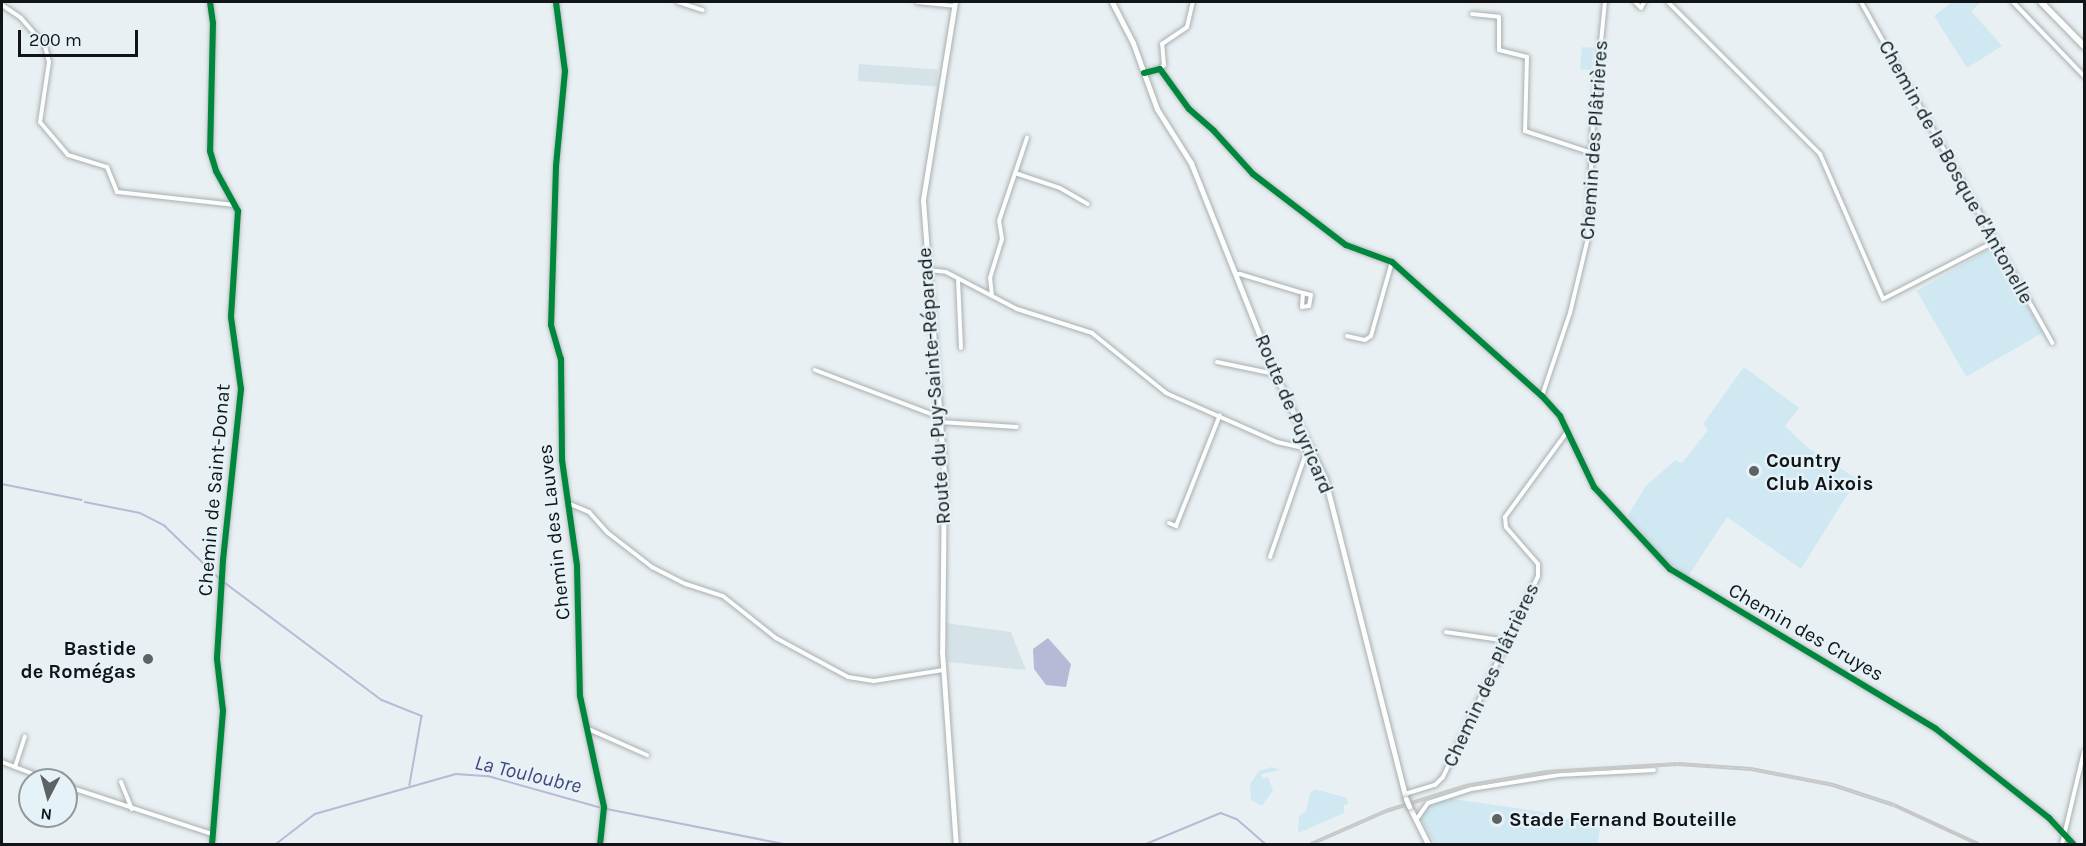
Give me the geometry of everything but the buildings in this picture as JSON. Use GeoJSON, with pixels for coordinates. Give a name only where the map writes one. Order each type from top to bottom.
{"type":"FeatureCollection","features":[{"type":"Feature","properties":{"kind":"main road","name":"Route de Puyricard"},"geometry":{"type":"LineString","coordinates":[[1112,2],[1144,73],[1157,109],[1191,163],[1238,274],[1275,374],[1325,478],[1405,797],[1428,844]]}},
{"type":"Feature","properties":{"kind":"main road"},"geometry":{"type":"LineString","coordinates":[[2041,2],[2085,46]]}},
{"type":"Feature","properties":{"kind":"main road","name":"Route du Puy-Sainte-Réparade"},"geometry":{"type":"LineString","coordinates":[[954,4],[926,166],[923,200],[944,498],[944,670],[956,844]]}},
{"type":"Feature","properties":{"kind":"street","name":"Chemin de Saint-Donat"},"geometry":{"type":"LineString","coordinates":[[210,2],[211,161],[235,205],[236,261],[231,317],[241,388],[223,568],[217,659],[223,711],[212,844]]}},
{"type":"Feature","properties":{"kind":"street","name":"Chemin des Lauves"},"geometry":{"type":"LineString","coordinates":[[556,2],[565,70],[556,167],[551,326],[561,359],[562,460],[570,504],[580,627],[580,696],[604,809],[600,844]]}},
{"type":"Feature","properties":{"kind":"street"},"geometry":{"type":"LineString","coordinates":[[678,2],[703,10]]}},
{"type":"Feature","properties":{"kind":"street"},"geometry":{"type":"LineString","coordinates":[[917,2],[954,4]]}},
{"type":"Feature","properties":{"kind":"street"},"geometry":{"type":"LineString","coordinates":[[1144,73],[1160,69],[1164,64],[1162,44],[1187,27],[1193,2]]}},
{"type":"Feature","properties":{"kind":"street","name":"Chemin des Plâtrières"},"geometry":{"type":"LineString","coordinates":[[1542,396],[1570,313],[1588,238],[1592,153],[1605,2]]}},
{"type":"Feature","properties":{"kind":"street"},"geometry":{"type":"LineString","coordinates":[[1635,2],[1641,8],[1644,2]]}},
{"type":"Feature","properties":{"kind":"street"},"geometry":{"type":"LineString","coordinates":[[1668,2],[1820,154],[1883,299],[1994,242]]}},
{"type":"Feature","properties":{"kind":"street","name":"Chemin de la Bosque d'Antonelle"},"geometry":{"type":"LineString","coordinates":[[1861,2],[2052,343]]}},
{"type":"Feature","properties":{"kind":"street"},"geometry":{"type":"LineString","coordinates":[[2013,2],[2085,76]]}},
{"type":"Feature","properties":{"kind":"street"},"geometry":{"type":"LineString","coordinates":[[2,5],[21,18],[45,46],[49,62],[40,122],[68,155],[107,167],[117,192],[235,205]]}},
{"type":"Feature","properties":{"kind":"street"},"geometry":{"type":"LineString","coordinates":[[1472,14],[1499,17],[1499,50],[1527,57],[1524,131],[1592,153]]}},
{"type":"Feature","properties":{"kind":"street"},"geometry":{"type":"LineString","coordinates":[[1160,69],[1189,109],[1214,130],[1253,174],[1346,245],[1392,262],[1542,396],[1567,432]]}},
{"type":"Feature","properties":{"kind":"street"},"geometry":{"type":"LineString","coordinates":[[993,297],[990,278],[1002,239],[999,221],[1027,138]]}},
{"type":"Feature","properties":{"kind":"street"},"geometry":{"type":"LineString","coordinates":[[1015,173],[1060,188],[1088,204]]}},
{"type":"Feature","properties":{"kind":"street"},"geometry":{"type":"LineString","coordinates":[[1347,336],[1365,340],[1371,336],[1392,262]]}},
{"type":"Feature","properties":{"kind":"street"},"geometry":{"type":"LineString","coordinates":[[928,270],[937,270],[958,278],[993,297],[1102,338],[1156,387],[1278,442],[1310,450],[1270,557]]}},
{"type":"Feature","properties":{"kind":"street"},"geometry":{"type":"LineString","coordinates":[[1238,274],[1303,293]]}},
{"type":"Feature","properties":{"kind":"street"},"geometry":{"type":"LineString","coordinates":[[958,278],[961,348]]}},
{"type":"Feature","properties":{"kind":"street"},"geometry":{"type":"LineString","coordinates":[[1217,362],[1275,374]]}},
{"type":"Feature","properties":{"kind":"street"},"geometry":{"type":"LineString","coordinates":[[814,370],[939,420],[1017,427]]}},
{"type":"Feature","properties":{"kind":"street"},"geometry":{"type":"LineString","coordinates":[[1168,523],[1176,526],[1220,415]]}},
{"type":"Feature","properties":{"kind":"street","name":"Chemin des Plâtrières"},"geometry":{"type":"LineString","coordinates":[[1405,797],[1435,785],[1443,777],[1508,641],[1539,570],[1533,555],[1506,527],[1505,517],[1567,432]]}},
{"type":"Feature","properties":{"kind":"street","name":"Chemin des Cruyes"},"geometry":{"type":"LineString","coordinates":[[1567,432],[1594,487],[1670,569],[1936,729],[2063,831],[2073,844]]}},
{"type":"Feature","properties":{"kind":"street"},"geometry":{"type":"LineString","coordinates":[[570,504],[589,512],[608,534],[652,567],[686,584],[723,596],[776,638],[837,672],[874,681],[944,670]]}},
{"type":"Feature","properties":{"kind":"street"},"geometry":{"type":"LineString","coordinates":[[1446,632],[1508,641]]}},
{"type":"Feature","properties":{"kind":"street"},"geometry":{"type":"LineString","coordinates":[[585,728],[646,755]]}},
{"type":"Feature","properties":{"kind":"street"},"geometry":{"type":"LineString","coordinates":[[15,767],[25,737]]}},
{"type":"Feature","properties":{"kind":"street"},"geometry":{"type":"LineString","coordinates":[[2062,844],[2063,831],[2085,752]]}},
{"type":"Feature","properties":{"kind":"street"},"geometry":{"type":"LineString","coordinates":[[2,762],[18,768]]}},
{"type":"Feature","properties":{"kind":"street"},"geometry":{"type":"LineString","coordinates":[[1415,820],[1428,803],[1471,789],[1559,775],[1654,770]]}},
{"type":"Feature","properties":{"kind":"street"},"geometry":{"type":"LineString","coordinates":[[121,782],[132,810]]}},
{"type":"Feature","properties":{"kind":"street"},"geometry":{"type":"LineString","coordinates":[[78,790],[132,810],[212,834]]}},
{"type":"Feature","properties":{"kind":"shaded area"},"geometry":{"type":"Polygon","coordinates":[[[1952,2],[1981,2],[1971,11],[2002,46],[1967,68],[1934,16],[1952,2]]]}},
{"type":"Feature","properties":{"kind":"shaded area"},"geometry":{"type":"Polygon","coordinates":[[[1582,47],[1593,48],[1591,70],[1580,69],[1582,47]]]}},
{"type":"Feature","properties":{"kind":"shaded area"},"geometry":{"type":"Polygon","coordinates":[[[859,64],[938,70],[937,86],[858,81],[859,64]]]}},
{"type":"Feature","properties":{"kind":"shaded area"},"geometry":{"type":"Polygon","coordinates":[[[1993,247],[2042,333],[1966,377],[1917,291],[1993,247]]]}},
{"type":"Feature","properties":{"kind":"shaded area","name":"Country Club Aixois"},"geometry":{"type":"Polygon","coordinates":[[[1744,367],[1799,408],[1785,426],[1807,447],[1857,479],[1801,569],[1727,517],[1687,578],[1657,553],[1628,515],[1646,486],[1675,460],[1682,463],[1708,430],[1703,424],[1744,367]]]}},
{"type":"Feature","properties":{"kind":"shaded area"},"geometry":{"type":"Polygon","coordinates":[[[946,623],[1011,632],[1026,670],[948,662],[946,623]]]}},
{"type":"Feature","properties":{"kind":"shaded area"},"geometry":{"type":"Polygon","coordinates":[[[1048,638],[1071,664],[1066,687],[1046,685],[1034,669],[1033,649],[1048,638]]]}},
{"type":"Feature","properties":{"kind":"shaded area"},"geometry":{"type":"Polygon","coordinates":[[[1272,767],[1280,770],[1261,774],[1263,779],[1268,777],[1273,790],[1262,806],[1251,800],[1250,784],[1259,771],[1272,767]]]}},
{"type":"Feature","properties":{"kind":"shaded area"},"geometry":{"type":"Polygon","coordinates":[[[1315,789],[1347,798],[1348,804],[1344,805],[1344,813],[1298,833],[1299,816],[1306,811],[1310,793],[1315,789]]]}},
{"type":"Feature","properties":{"kind":"shaded area","name":"Stade Fernand Bouteille"},"geometry":{"type":"Polygon","coordinates":[[[1446,798],[1536,811],[1600,826],[1598,844],[1435,844],[1419,816],[1427,806],[1446,798]]]}},
{"type":"Feature","properties":{"kind":"waterway"},"geometry":{"type":"LineString","coordinates":[[2,484],[81,500]]}},
{"type":"Feature","properties":{"kind":"waterway"},"geometry":{"type":"LineString","coordinates":[[85,502],[140,513],[165,526],[220,579]]}},
{"type":"Feature","properties":{"kind":"waterway"},"geometry":{"type":"LineString","coordinates":[[224,582],[382,700],[422,716],[410,785]]}},
{"type":"Feature","properties":{"kind":"waterway","name":"La Touloubre"},"geometry":{"type":"LineString","coordinates":[[276,844],[315,814],[456,774],[488,776],[602,808]]}},
{"type":"Feature","properties":{"kind":"waterway","name":"La Touloubre"},"geometry":{"type":"LineString","coordinates":[[607,809],[784,844]]}},
{"type":"Feature","properties":{"kind":"waterway","name":"La Touloubre"},"geometry":{"type":"LineString","coordinates":[[1146,844],[1221,813],[1237,819],[1266,844]]}},
{"type":"Feature","properties":{"kind":"railway"},"geometry":{"type":"LineString","coordinates":[[1311,844],[1386,811],[1466,786],[1547,772],[1678,764],[1751,769],[1833,785],[1894,805],[1978,844]]}},
{"type":"Feature","properties":{"kind":"cycle path"},"geometry":{"type":"LineString","coordinates":[[210,2],[213,23],[210,151],[216,171],[238,211],[231,317],[241,389],[223,560],[217,659],[223,711],[212,844]]}},
{"type":"Feature","properties":{"kind":"cycle path"},"geometry":{"type":"LineString","coordinates":[[556,2],[565,71],[556,167],[551,325],[561,359],[562,460],[577,566],[580,696],[604,807],[600,844]]}},
{"type":"Feature","properties":{"kind":"cycle path"},"geometry":{"type":"LineString","coordinates":[[1144,73],[1160,69],[1189,109],[1214,131],[1253,174],[1346,245],[1392,262],[1542,396],[1560,416],[1594,487],[1670,569],[1936,729],[2049,818],[2073,844]]}},
{"type":"Feature","properties":{"kind":"place","name":"Country Club Aixois"},"geometry":{"type":"Point","coordinates":[1754,471]}},
{"type":"Feature","properties":{"kind":"place","name":"Bastide de Romégas"},"geometry":{"type":"Point","coordinates":[148,659]}},
{"type":"Feature","properties":{"kind":"place","name":"Stade Fernand Bouteille"},"geometry":{"type":"Point","coordinates":[1497,819]}}]}
